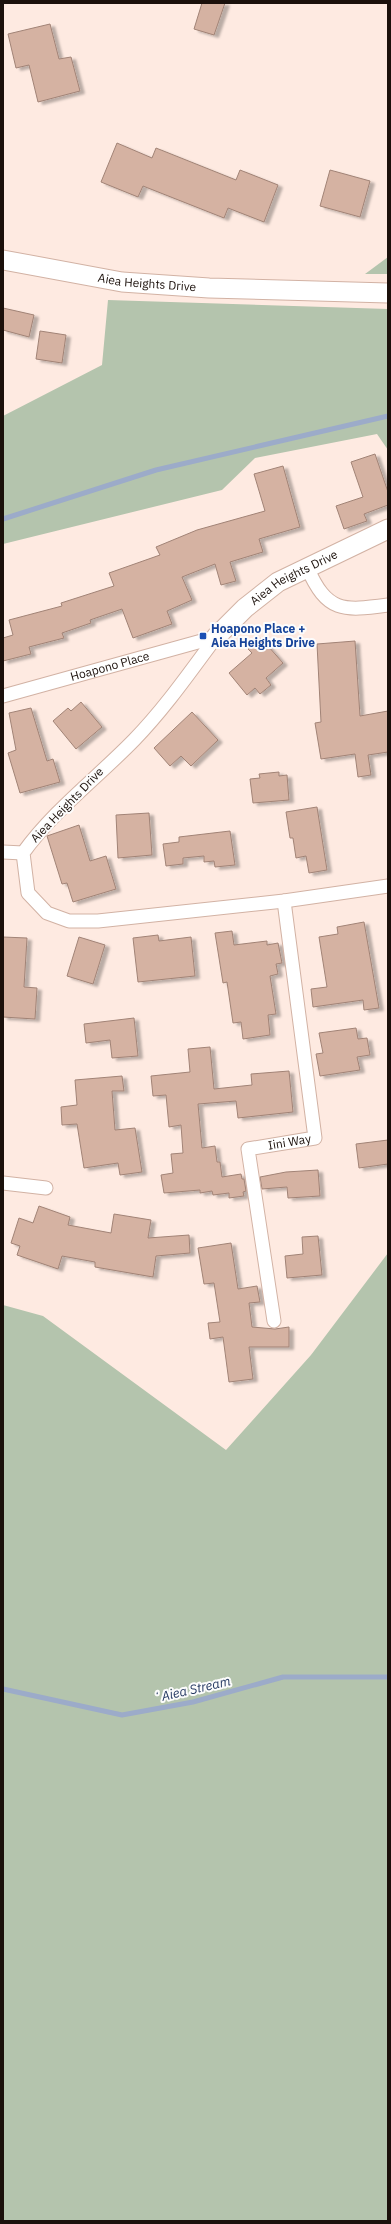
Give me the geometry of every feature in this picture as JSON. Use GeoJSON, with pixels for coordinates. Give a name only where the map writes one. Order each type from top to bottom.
{"type":"FeatureCollection","features":[{"type":"Feature","properties":{"kind":"street","name":"Aiea Heights Drive"},"geometry":{"type":"LineString","coordinates":[[3,260],[122,282],[209,288],[388,293]]}},
{"type":"Feature","properties":{"kind":"street","name":"Aiea Heights Drive"},"geometry":{"type":"LineString","coordinates":[[388,529],[278,582],[245,608],[216,637],[164,706],[134,740],[38,832],[23,853],[28,893],[47,912],[69,922],[98,921],[284,901],[388,886]]}},
{"type":"Feature","properties":{"kind":"street"},"geometry":{"type":"LineString","coordinates":[[307,567],[316,588],[334,605],[357,609],[388,605]]}},
{"type":"Feature","properties":{"kind":"street","name":"Hoapono Place"},"geometry":{"type":"LineString","coordinates":[[3,696],[216,637]]}},
{"type":"Feature","properties":{"kind":"street"},"geometry":{"type":"LineString","coordinates":[[3,852],[23,853]]}},
{"type":"Feature","properties":{"kind":"street","name":"Iini Way"},"geometry":{"type":"LineString","coordinates":[[274,1321],[248,1149],[315,1138],[284,901]]}},
{"type":"Feature","properties":{"kind":"street"},"geometry":{"type":"LineString","coordinates":[[3,1183],[46,1188]]}},
{"type":"Feature","properties":{"kind":"green space"},"geometry":{"type":"Polygon","coordinates":[[[388,257],[388,274],[365,274],[388,257]]]}},
{"type":"Feature","properties":{"kind":"green space"},"geometry":{"type":"Polygon","coordinates":[[[108,300],[388,309],[388,450],[377,434],[255,458],[222,490],[3,544],[3,416],[102,365],[108,300]]]}},
{"type":"Feature","properties":{"kind":"green space"},"geometry":{"type":"Polygon","coordinates":[[[388,1253],[388,2221],[3,2221],[3,1305],[43,1316],[226,1450],[311,1355],[388,1253]]]}},
{"type":"Feature","properties":{"kind":"building"},"geometry":{"type":"Polygon","coordinates":[[[202,3],[225,3],[214,35],[194,29],[202,3]]]}},
{"type":"Feature","properties":{"kind":"building"},"geometry":{"type":"Polygon","coordinates":[[[50,24],[59,59],[71,57],[80,91],[38,102],[29,65],[16,68],[8,34],[50,24]]]}},
{"type":"Feature","properties":{"kind":"building"},"geometry":{"type":"Polygon","coordinates":[[[117,143],[152,158],[156,148],[236,180],[240,170],[278,185],[264,222],[228,208],[224,218],[143,186],[138,197],[101,182],[117,143]]]}},
{"type":"Feature","properties":{"kind":"building"},"geometry":{"type":"Polygon","coordinates":[[[330,170],[370,181],[360,217],[320,206],[330,170]]]}},
{"type":"Feature","properties":{"kind":"building"},"geometry":{"type":"Polygon","coordinates":[[[3,308],[34,315],[29,337],[3,330],[3,308]]]}},
{"type":"Feature","properties":{"kind":"building"},"geometry":{"type":"Polygon","coordinates":[[[40,331],[66,335],[62,363],[36,359],[40,331]]]}},
{"type":"Feature","properties":{"kind":"building"},"geometry":{"type":"Polygon","coordinates":[[[375,454],[388,492],[388,505],[364,514],[367,521],[344,529],[336,506],[363,497],[351,462],[375,454]]]}},
{"type":"Feature","properties":{"kind":"building"},"geometry":{"type":"Polygon","coordinates":[[[283,466],[300,527],[259,539],[263,552],[230,562],[236,581],[221,585],[215,564],[182,577],[192,600],[167,611],[172,624],[133,638],[122,609],[90,620],[91,623],[62,633],[64,638],[29,647],[31,654],[3,661],[3,638],[13,635],[9,620],[62,606],[61,603],[114,586],[109,573],[160,555],[156,547],[197,530],[265,511],[254,474],[283,466]]]}},
{"type":"Feature","properties":{"kind":"building"},"geometry":{"type":"Polygon","coordinates":[[[261,638],[283,663],[266,678],[271,685],[260,694],[255,688],[247,695],[229,673],[252,653],[248,649],[261,638]]]}},
{"type":"Feature","properties":{"kind":"building"},"geometry":{"type":"Polygon","coordinates":[[[355,641],[360,716],[388,711],[388,752],[368,755],[371,775],[358,777],[355,754],[321,759],[315,723],[321,722],[317,644],[355,641]]]}},
{"type":"Feature","properties":{"kind":"building"},"geometry":{"type":"Polygon","coordinates":[[[81,702],[102,727],[76,749],[53,721],[68,708],[71,711],[81,702]]]}},
{"type":"Feature","properties":{"kind":"building"},"geometry":{"type":"Polygon","coordinates":[[[31,708],[47,761],[53,759],[60,782],[20,793],[8,753],[16,750],[9,713],[31,708]]]}},
{"type":"Feature","properties":{"kind":"building"},"geometry":{"type":"Polygon","coordinates":[[[192,712],[218,740],[191,766],[181,756],[170,766],[154,748],[192,712]]]}},
{"type":"Feature","properties":{"kind":"building"},"geometry":{"type":"Polygon","coordinates":[[[279,772],[279,776],[287,775],[289,800],[253,803],[250,779],[260,778],[259,774],[279,772]]]}},
{"type":"Feature","properties":{"kind":"building"},"geometry":{"type":"Polygon","coordinates":[[[317,807],[327,870],[309,873],[306,856],[296,858],[293,838],[290,838],[286,812],[317,807]]]}},
{"type":"Feature","properties":{"kind":"building"},"geometry":{"type":"Polygon","coordinates":[[[149,813],[152,855],[118,858],[116,815],[149,813]]]}},
{"type":"Feature","properties":{"kind":"building"},"geometry":{"type":"Polygon","coordinates":[[[79,825],[90,861],[106,856],[116,889],[73,902],[67,883],[62,884],[47,836],[79,825]]]}},
{"type":"Feature","properties":{"kind":"building"},"geometry":{"type":"Polygon","coordinates":[[[230,831],[235,865],[215,867],[214,861],[204,862],[204,856],[183,858],[183,864],[166,866],[163,844],[179,842],[179,837],[230,831]]]}},
{"type":"Feature","properties":{"kind":"building"},"geometry":{"type":"Polygon","coordinates":[[[364,922],[379,1008],[364,1010],[363,1000],[313,1007],[311,989],[327,987],[319,937],[338,934],[337,927],[364,922]]]}},
{"type":"Feature","properties":{"kind":"building"},"geometry":{"type":"Polygon","coordinates":[[[232,931],[234,945],[267,941],[267,945],[278,943],[282,963],[276,964],[278,974],[270,976],[276,1014],[268,1015],[270,1035],[243,1039],[241,1022],[233,1023],[227,982],[223,983],[215,933],[232,931]]]}},
{"type":"Feature","properties":{"kind":"building"},"geometry":{"type":"Polygon","coordinates":[[[158,935],[159,941],[191,937],[195,976],[138,982],[133,938],[158,935]]]}},
{"type":"Feature","properties":{"kind":"building"},"geometry":{"type":"Polygon","coordinates":[[[3,937],[27,938],[24,987],[37,988],[35,1019],[3,1017],[3,937]]]}},
{"type":"Feature","properties":{"kind":"building"},"geometry":{"type":"Polygon","coordinates":[[[79,937],[105,945],[93,984],[67,976],[79,937]]]}},
{"type":"Feature","properties":{"kind":"building"},"geometry":{"type":"Polygon","coordinates":[[[134,1018],[138,1056],[112,1058],[110,1040],[86,1043],[84,1024],[134,1018]]]}},
{"type":"Feature","properties":{"kind":"building"},"geometry":{"type":"Polygon","coordinates":[[[356,1028],[358,1039],[367,1038],[370,1055],[357,1057],[360,1070],[320,1076],[316,1054],[323,1053],[319,1033],[356,1028]]]}},
{"type":"Feature","properties":{"kind":"building"},"geometry":{"type":"Polygon","coordinates":[[[210,1047],[214,1089],[252,1085],[251,1074],[289,1071],[293,1112],[238,1118],[236,1101],[198,1104],[202,1148],[215,1146],[217,1162],[220,1162],[222,1177],[241,1174],[242,1179],[244,1179],[246,1191],[243,1192],[244,1196],[229,1198],[229,1193],[213,1195],[212,1191],[200,1193],[200,1190],[164,1193],[161,1175],[173,1173],[171,1154],[183,1153],[181,1125],[169,1127],[166,1095],[153,1096],[151,1076],[190,1072],[188,1049],[210,1047]]]}},
{"type":"Feature","properties":{"kind":"building"},"geometry":{"type":"Polygon","coordinates":[[[122,1076],[124,1091],[112,1091],[115,1130],[135,1128],[142,1172],[120,1175],[118,1163],[84,1168],[77,1124],[62,1125],[61,1107],[77,1105],[75,1080],[122,1076]]]}},
{"type":"Feature","properties":{"kind":"building"},"geometry":{"type":"Polygon","coordinates":[[[388,1140],[388,1164],[359,1168],[356,1144],[388,1140]]]}},
{"type":"Feature","properties":{"kind":"building"},"geometry":{"type":"Polygon","coordinates":[[[318,1170],[320,1196],[288,1198],[287,1187],[262,1189],[260,1177],[286,1172],[318,1170]]]}},
{"type":"Feature","properties":{"kind":"building"},"geometry":{"type":"Polygon","coordinates":[[[39,1206],[70,1217],[68,1225],[111,1233],[114,1214],[151,1220],[148,1238],[189,1235],[190,1253],[156,1256],[153,1277],[95,1267],[95,1262],[62,1256],[58,1269],[17,1255],[20,1246],[11,1243],[19,1218],[33,1223],[39,1206]]]}},
{"type":"Feature","properties":{"kind":"building"},"geometry":{"type":"Polygon","coordinates":[[[318,1236],[322,1275],[287,1278],[285,1256],[303,1254],[302,1237],[318,1236]]]}},
{"type":"Feature","properties":{"kind":"building"},"geometry":{"type":"Polygon","coordinates":[[[231,1243],[238,1289],[257,1286],[260,1302],[249,1303],[252,1327],[275,1329],[289,1327],[289,1347],[249,1347],[253,1379],[229,1382],[223,1337],[210,1339],[208,1323],[220,1322],[214,1283],[204,1284],[198,1248],[231,1243]]]}},
{"type":"Feature","properties":{"kind":"waterway"},"geometry":{"type":"LineString","coordinates":[[3,519],[156,470],[388,416]]}},
{"type":"Feature","properties":{"kind":"waterway","name":"ʻAiea Stream"},"geometry":{"type":"LineString","coordinates":[[3,1689],[122,1715],[193,1702],[283,1677],[388,1677]]}},
{"type":"Feature","properties":{"kind":"place","name":"Hoapono Place + Aiea Heights Drive"},"geometry":{"type":"Point","coordinates":[203,636]}}]}
